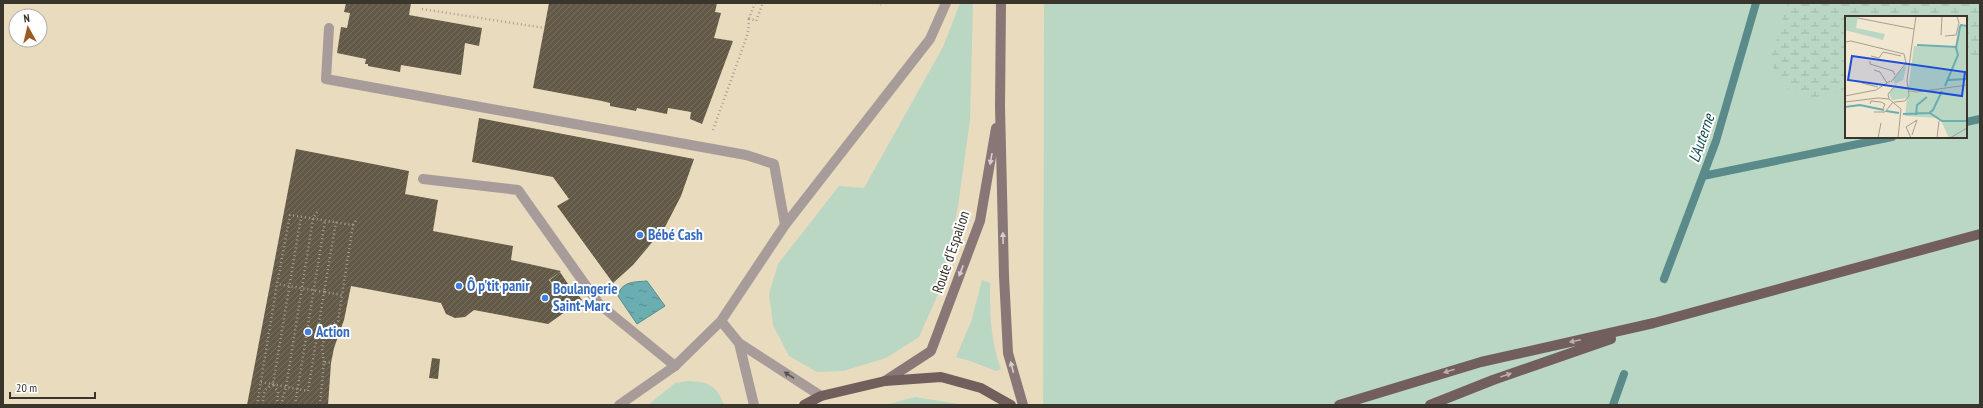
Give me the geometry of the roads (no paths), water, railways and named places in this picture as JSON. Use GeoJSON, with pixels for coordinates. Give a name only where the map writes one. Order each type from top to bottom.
{"type":"FeatureCollection","features":[{"type":"Feature","properties":{"kind":"main road","name":"Route d'Espalion"},"geometry":{"type":"LineString","coordinates":[[1001,3],[1000,107],[1004,276],[1008,353],[1023,405]]}},
{"type":"Feature","properties":{"kind":"main road","name":"Route d'Espalion"},"geometry":{"type":"LineString","coordinates":[[885,381],[931,351],[980,221],[1000,107]]}},
{"type":"Feature","properties":{"kind":"main road"},"geometry":{"type":"LineString","coordinates":[[1339,405],[1481,362],[1654,323],[1980,234]]}},
{"type":"Feature","properties":{"kind":"main road"},"geometry":{"type":"LineString","coordinates":[[1430,405],[1494,380],[1654,323]]}},
{"type":"Feature","properties":{"kind":"main road"},"geometry":{"type":"LineString","coordinates":[[804,405],[821,396],[885,381],[941,377],[981,388],[1011,405]]}},
{"type":"Feature","properties":{"kind":"street"},"geometry":{"type":"LineString","coordinates":[[619,405],[675,366],[721,321],[785,225],[930,39],[946,3]]}},
{"type":"Feature","properties":{"kind":"street"},"geometry":{"type":"LineString","coordinates":[[329,28],[326,79],[746,155],[774,164],[785,225]]}},
{"type":"Feature","properties":{"kind":"street"},"geometry":{"type":"LineString","coordinates":[[423,179],[518,190],[599,304],[675,366]]}},
{"type":"Feature","properties":{"kind":"street"},"geometry":{"type":"LineString","coordinates":[[721,321],[739,342],[821,396]]}},
{"type":"Feature","properties":{"kind":"street"},"geometry":{"type":"LineString","coordinates":[[739,342],[754,405]]}},
{"type":"Feature","properties":{"kind":"water"},"geometry":{"type":"Polygon","coordinates":[[[647,281],[665,306],[637,324],[618,296],[622,287],[625,285],[633,282],[647,281]]]}},
{"type":"Feature","properties":{"kind":"waterway","name":"L'Auterne"},"geometry":{"type":"LineString","coordinates":[[1664,279],[1716,141],[1756,3]]}},
{"type":"Feature","properties":{"kind":"waterway"},"geometry":{"type":"LineString","coordinates":[[1967,122],[1980,119]]}},
{"type":"Feature","properties":{"kind":"waterway"},"geometry":{"type":"LineString","coordinates":[[1703,176],[1887,138]]}},
{"type":"Feature","properties":{"kind":"waterway","name":"L'Auterne"},"geometry":{"type":"LineString","coordinates":[[1613,405],[1624,374]]}},
{"type":"Feature","properties":{"kind":"place","name":"Bébé Cash"},"geometry":{"type":"Point","coordinates":[640,235]}},
{"type":"Feature","properties":{"kind":"place","name":"Ô p'tit panir"},"geometry":{"type":"Point","coordinates":[459,286]}},
{"type":"Feature","properties":{"kind":"place","name":"Boulangerie Saint-Marc"},"geometry":{"type":"Point","coordinates":[545,298]}},
{"type":"Feature","properties":{"kind":"place","name":"Action"},"geometry":{"type":"Point","coordinates":[308,332]}}]}
